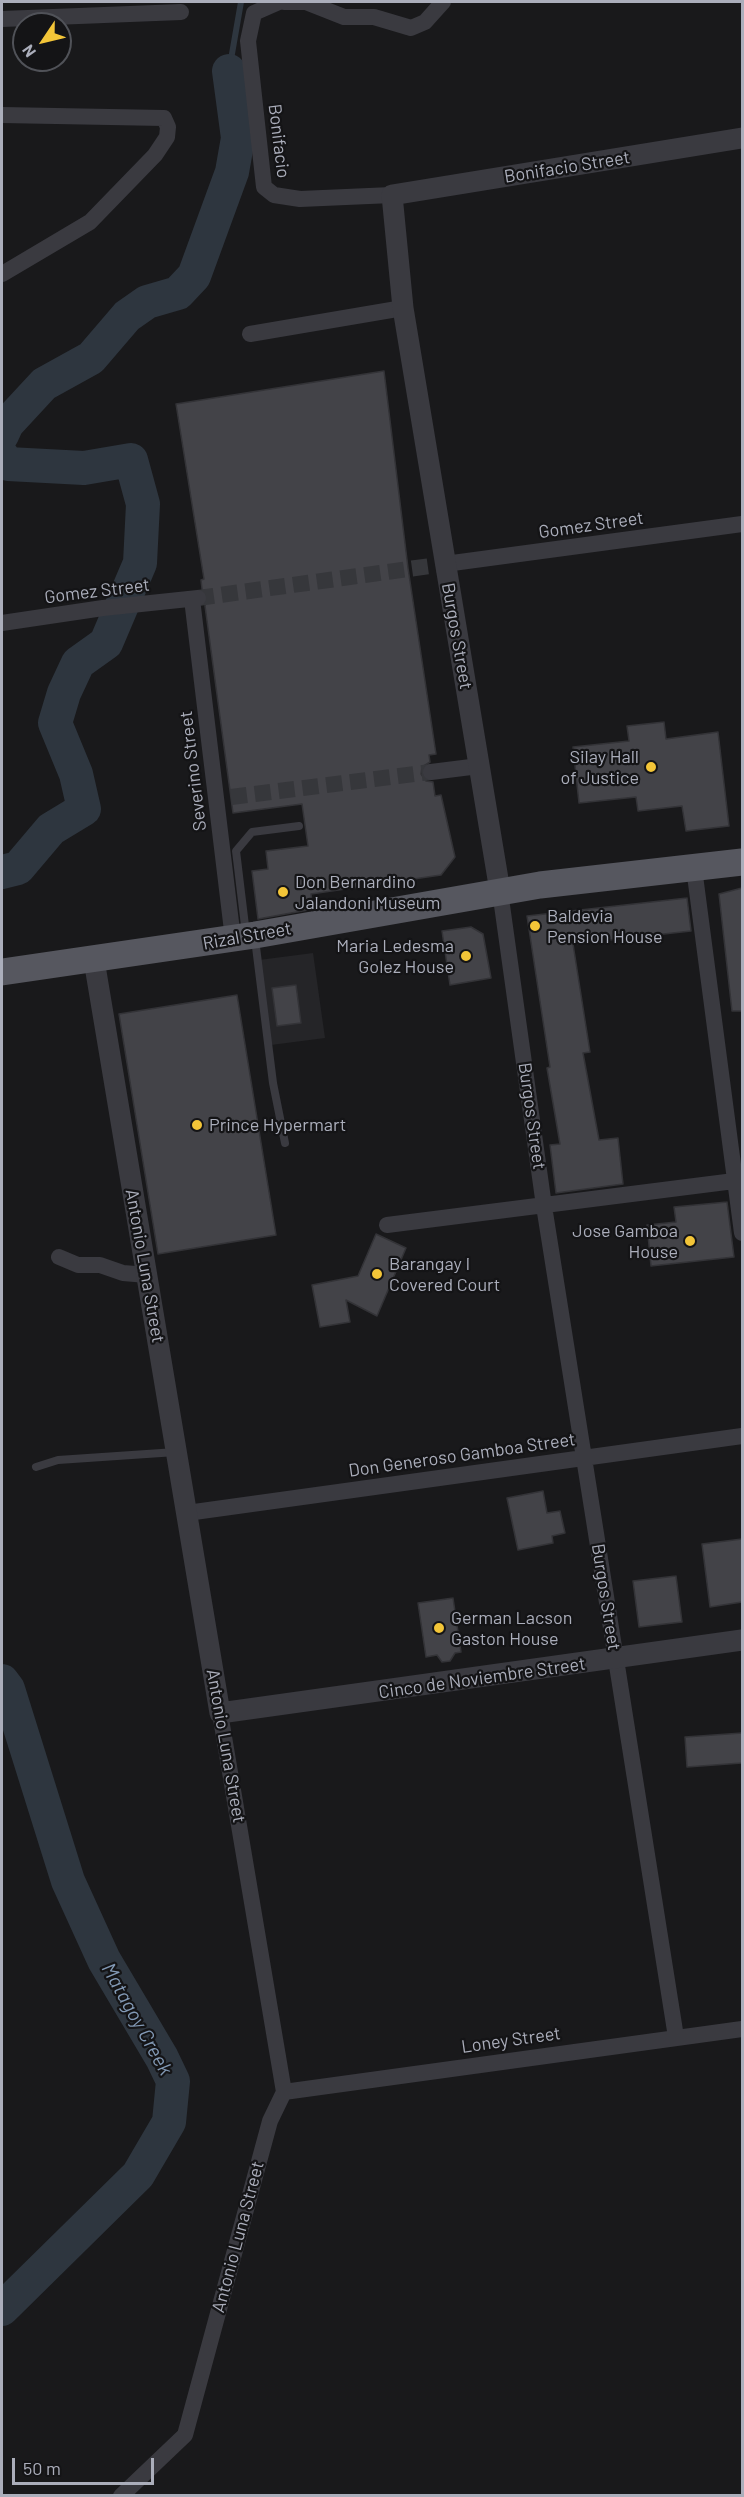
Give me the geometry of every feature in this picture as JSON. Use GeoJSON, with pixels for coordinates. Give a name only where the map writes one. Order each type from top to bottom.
{"type":"FeatureCollection","features":[{"type":"Feature","properties":{"kind":"main road","name":"Rizal Street"},"geometry":{"type":"LineString","coordinates":[[2,972],[245,937],[500,891],[742,862]]}},
{"type":"Feature","properties":{"kind":"street","name":"Bonifacio"},"geometry":{"type":"LineString","coordinates":[[279,2],[254,13],[248,41],[264,187],[274,195],[300,199],[392,195]]}},
{"type":"Feature","properties":{"kind":"street"},"geometry":{"type":"LineString","coordinates":[[284,2],[306,2],[344,17],[374,17],[411,28],[425,22],[443,2]]}},
{"type":"Feature","properties":{"kind":"street"},"geometry":{"type":"LineString","coordinates":[[2,18],[181,12]]}},
{"type":"Feature","properties":{"kind":"street"},"geometry":{"type":"LineString","coordinates":[[2,115],[164,118],[168,127],[167,137],[155,155],[90,222],[2,274]]}},
{"type":"Feature","properties":{"kind":"street","name":"Bonifacio Street"},"geometry":{"type":"LineString","coordinates":[[392,195],[742,138]]}},
{"type":"Feature","properties":{"kind":"street","name":"Burgos Street"},"geometry":{"type":"LineString","coordinates":[[392,195],[403,308],[500,891],[544,1206],[676,2037]]}},
{"type":"Feature","properties":{"kind":"street"},"geometry":{"type":"LineString","coordinates":[[249,334],[403,308]]}},
{"type":"Feature","properties":{"kind":"street","name":"Gomez Street"},"geometry":{"type":"LineString","coordinates":[[445,564],[742,524]]}},
{"type":"Feature","properties":{"kind":"street","name":"Gomez Street"},"geometry":{"type":"LineString","coordinates":[[2,623],[103,608],[195,599]]}},
{"type":"Feature","properties":{"kind":"street","name":"Severino Street"},"geometry":{"type":"LineString","coordinates":[[195,599],[245,937]]}},
{"type":"Feature","properties":{"kind":"street"},"geometry":{"type":"LineString","coordinates":[[431,772],[479,766]]}},
{"type":"Feature","properties":{"kind":"street"},"geometry":{"type":"LineString","coordinates":[[694,868],[739,1181],[742,1233]]}},
{"type":"Feature","properties":{"kind":"street","name":"Antonio Luna Street"},"geometry":{"type":"LineString","coordinates":[[94,960],[284,2092],[270,2121],[185,2435],[121,2496]]}},
{"type":"Feature","properties":{"kind":"street"},"geometry":{"type":"LineString","coordinates":[[387,1225],[739,1181]]}},
{"type":"Feature","properties":{"kind":"street"},"geometry":{"type":"LineString","coordinates":[[59,1257],[78,1265],[100,1265],[123,1273],[147,1275]]}},
{"type":"Feature","properties":{"kind":"street","name":"Don Generoso Gamboa Street"},"geometry":{"type":"LineString","coordinates":[[187,1513],[742,1436]]}},
{"type":"Feature","properties":{"kind":"street","name":"Cinco de Noviembre Street"},"geometry":{"type":"LineString","coordinates":[[220,1713],[742,1640]]}},
{"type":"Feature","properties":{"kind":"street","name":"Loney Street"},"geometry":{"type":"LineString","coordinates":[[284,2092],[742,2028]]}},
{"type":"Feature","properties":{"kind":"lane"},"geometry":{"type":"LineString","coordinates":[[285,1143],[245,937],[236,851],[252,832],[299,826]]}},
{"type":"Feature","properties":{"kind":"lane"},"geometry":{"type":"LineString","coordinates":[[36,1467],[58,1460],[176,1452]]}},
{"type":"Feature","properties":{"kind":"shaded area"},"geometry":{"type":"Polygon","coordinates":[[[313,953],[325,1038],[271,1045],[259,960],[313,953]]]}},
{"type":"Feature","properties":{"kind":"building"},"geometry":{"type":"Polygon","coordinates":[[[384,371],[408,568],[436,754],[429,755],[430,762],[422,767],[421,774],[426,781],[433,782],[435,796],[441,795],[455,857],[441,875],[311,894],[313,909],[258,919],[252,871],[268,869],[266,851],[308,846],[302,804],[233,813],[205,606],[208,596],[202,589],[201,580],[204,579],[176,404],[384,371]]]}},
{"type":"Feature","properties":{"kind":"building"},"geometry":{"type":"Polygon","coordinates":[[[664,722],[666,739],[718,732],[729,826],[686,831],[682,806],[638,811],[636,797],[579,803],[573,747],[629,741],[627,726],[664,722]]]}},
{"type":"Feature","properties":{"kind":"building"},"geometry":{"type":"Polygon","coordinates":[[[742,888],[742,1011],[732,1011],[719,894],[742,888]]]}},
{"type":"Feature","properties":{"kind":"building"},"geometry":{"type":"Polygon","coordinates":[[[687,898],[691,931],[573,944],[590,1052],[583,1053],[599,1140],[618,1138],[623,1184],[556,1193],[550,1145],[560,1144],[547,1068],[550,1067],[527,916],[687,898]]]}},
{"type":"Feature","properties":{"kind":"building","name":"Maria Ledesma Golez House"},"geometry":{"type":"Polygon","coordinates":[[[471,927],[483,934],[491,978],[450,985],[442,931],[471,927]]]}},
{"type":"Feature","properties":{"kind":"building"},"geometry":{"type":"Polygon","coordinates":[[[296,985],[301,1023],[277,1026],[272,988],[296,985]]]}},
{"type":"Feature","properties":{"kind":"building","name":"Prince Hypermart"},"geometry":{"type":"Polygon","coordinates":[[[237,995],[276,1235],[158,1254],[119,1014],[237,995]]]}},
{"type":"Feature","properties":{"kind":"building","name":"Jose Gamboa House"},"geometry":{"type":"Polygon","coordinates":[[[727,1202],[734,1257],[651,1266],[647,1225],[676,1222],[674,1207],[727,1202]]]}},
{"type":"Feature","properties":{"kind":"building","name":"Barangay I Covered Court"},"geometry":{"type":"Polygon","coordinates":[[[376,1234],[406,1248],[377,1316],[346,1300],[350,1322],[320,1327],[312,1285],[358,1276],[376,1234]]]}},
{"type":"Feature","properties":{"kind":"building"},"geometry":{"type":"Polygon","coordinates":[[[543,1491],[547,1513],[560,1511],[565,1533],[552,1536],[553,1543],[518,1550],[507,1498],[543,1491]]]}},
{"type":"Feature","properties":{"kind":"building"},"geometry":{"type":"Polygon","coordinates":[[[742,1539],[742,1602],[710,1607],[702,1544],[742,1539]]]}},
{"type":"Feature","properties":{"kind":"building"},"geometry":{"type":"Polygon","coordinates":[[[676,1576],[682,1622],[639,1627],[633,1581],[676,1576]]]}},
{"type":"Feature","properties":{"kind":"building","name":"German Lacson Gaston House"},"geometry":{"type":"Polygon","coordinates":[[[453,1598],[461,1652],[455,1653],[450,1661],[442,1662],[437,1655],[426,1657],[418,1603],[453,1598]]]}},
{"type":"Feature","properties":{"kind":"building"},"geometry":{"type":"Polygon","coordinates":[[[742,1733],[742,1763],[687,1767],[685,1737],[742,1733]]]}},
{"type":"Feature","properties":{"kind":"waterway"},"geometry":{"type":"LineString","coordinates":[[229,71],[241,2]]}},
{"type":"Feature","properties":{"kind":"waterway"},"geometry":{"type":"LineString","coordinates":[[2,435],[7,424],[44,384],[91,358],[127,316],[147,302],[178,293],[194,276],[232,172],[238,138],[229,71]]}},
{"type":"Feature","properties":{"kind":"waterway"},"geometry":{"type":"LineString","coordinates":[[2,456],[8,464],[84,468],[131,460],[143,504],[140,563],[106,643],[78,663],[64,693],[55,723],[76,774],[84,809],[51,829],[18,868],[2,872]]}},
{"type":"Feature","properties":{"kind":"waterway","name":"Matagoy Creek"},"geometry":{"type":"LineString","coordinates":[[2,1681],[8,1689],[68,1881],[104,1960],[162,2058],[173,2081],[169,2122],[138,2175],[2,2309]]}},
{"type":"Feature","properties":{"kind":"tunnel"},"geometry":{"type":"LineString","coordinates":[[198,598],[445,564]]}},
{"type":"Feature","properties":{"kind":"tunnel"},"geometry":{"type":"LineString","coordinates":[[231,797],[431,772]]}},
{"type":"Feature","properties":{"kind":"place","name":"Silay Hall of Justice"},"geometry":{"type":"Point","coordinates":[651,767]}},
{"type":"Feature","properties":{"kind":"place","name":"Don Bernardino Jalandoni Museum"},"geometry":{"type":"Point","coordinates":[283,892]}},
{"type":"Feature","properties":{"kind":"place","name":"Baldevia Pension House"},"geometry":{"type":"Point","coordinates":[535,926]}},
{"type":"Feature","properties":{"kind":"place","name":"Maria Ledesma Golez House"},"geometry":{"type":"Point","coordinates":[466,956]}},
{"type":"Feature","properties":{"kind":"place","name":"Prince Hypermart"},"geometry":{"type":"Point","coordinates":[197,1125]}},
{"type":"Feature","properties":{"kind":"place","name":"Jose Gamboa House"},"geometry":{"type":"Point","coordinates":[690,1241]}},
{"type":"Feature","properties":{"kind":"place","name":"Barangay I Covered Court"},"geometry":{"type":"Point","coordinates":[377,1274]}},
{"type":"Feature","properties":{"kind":"place","name":"German Lacson Gaston House"},"geometry":{"type":"Point","coordinates":[439,1628]}}]}
